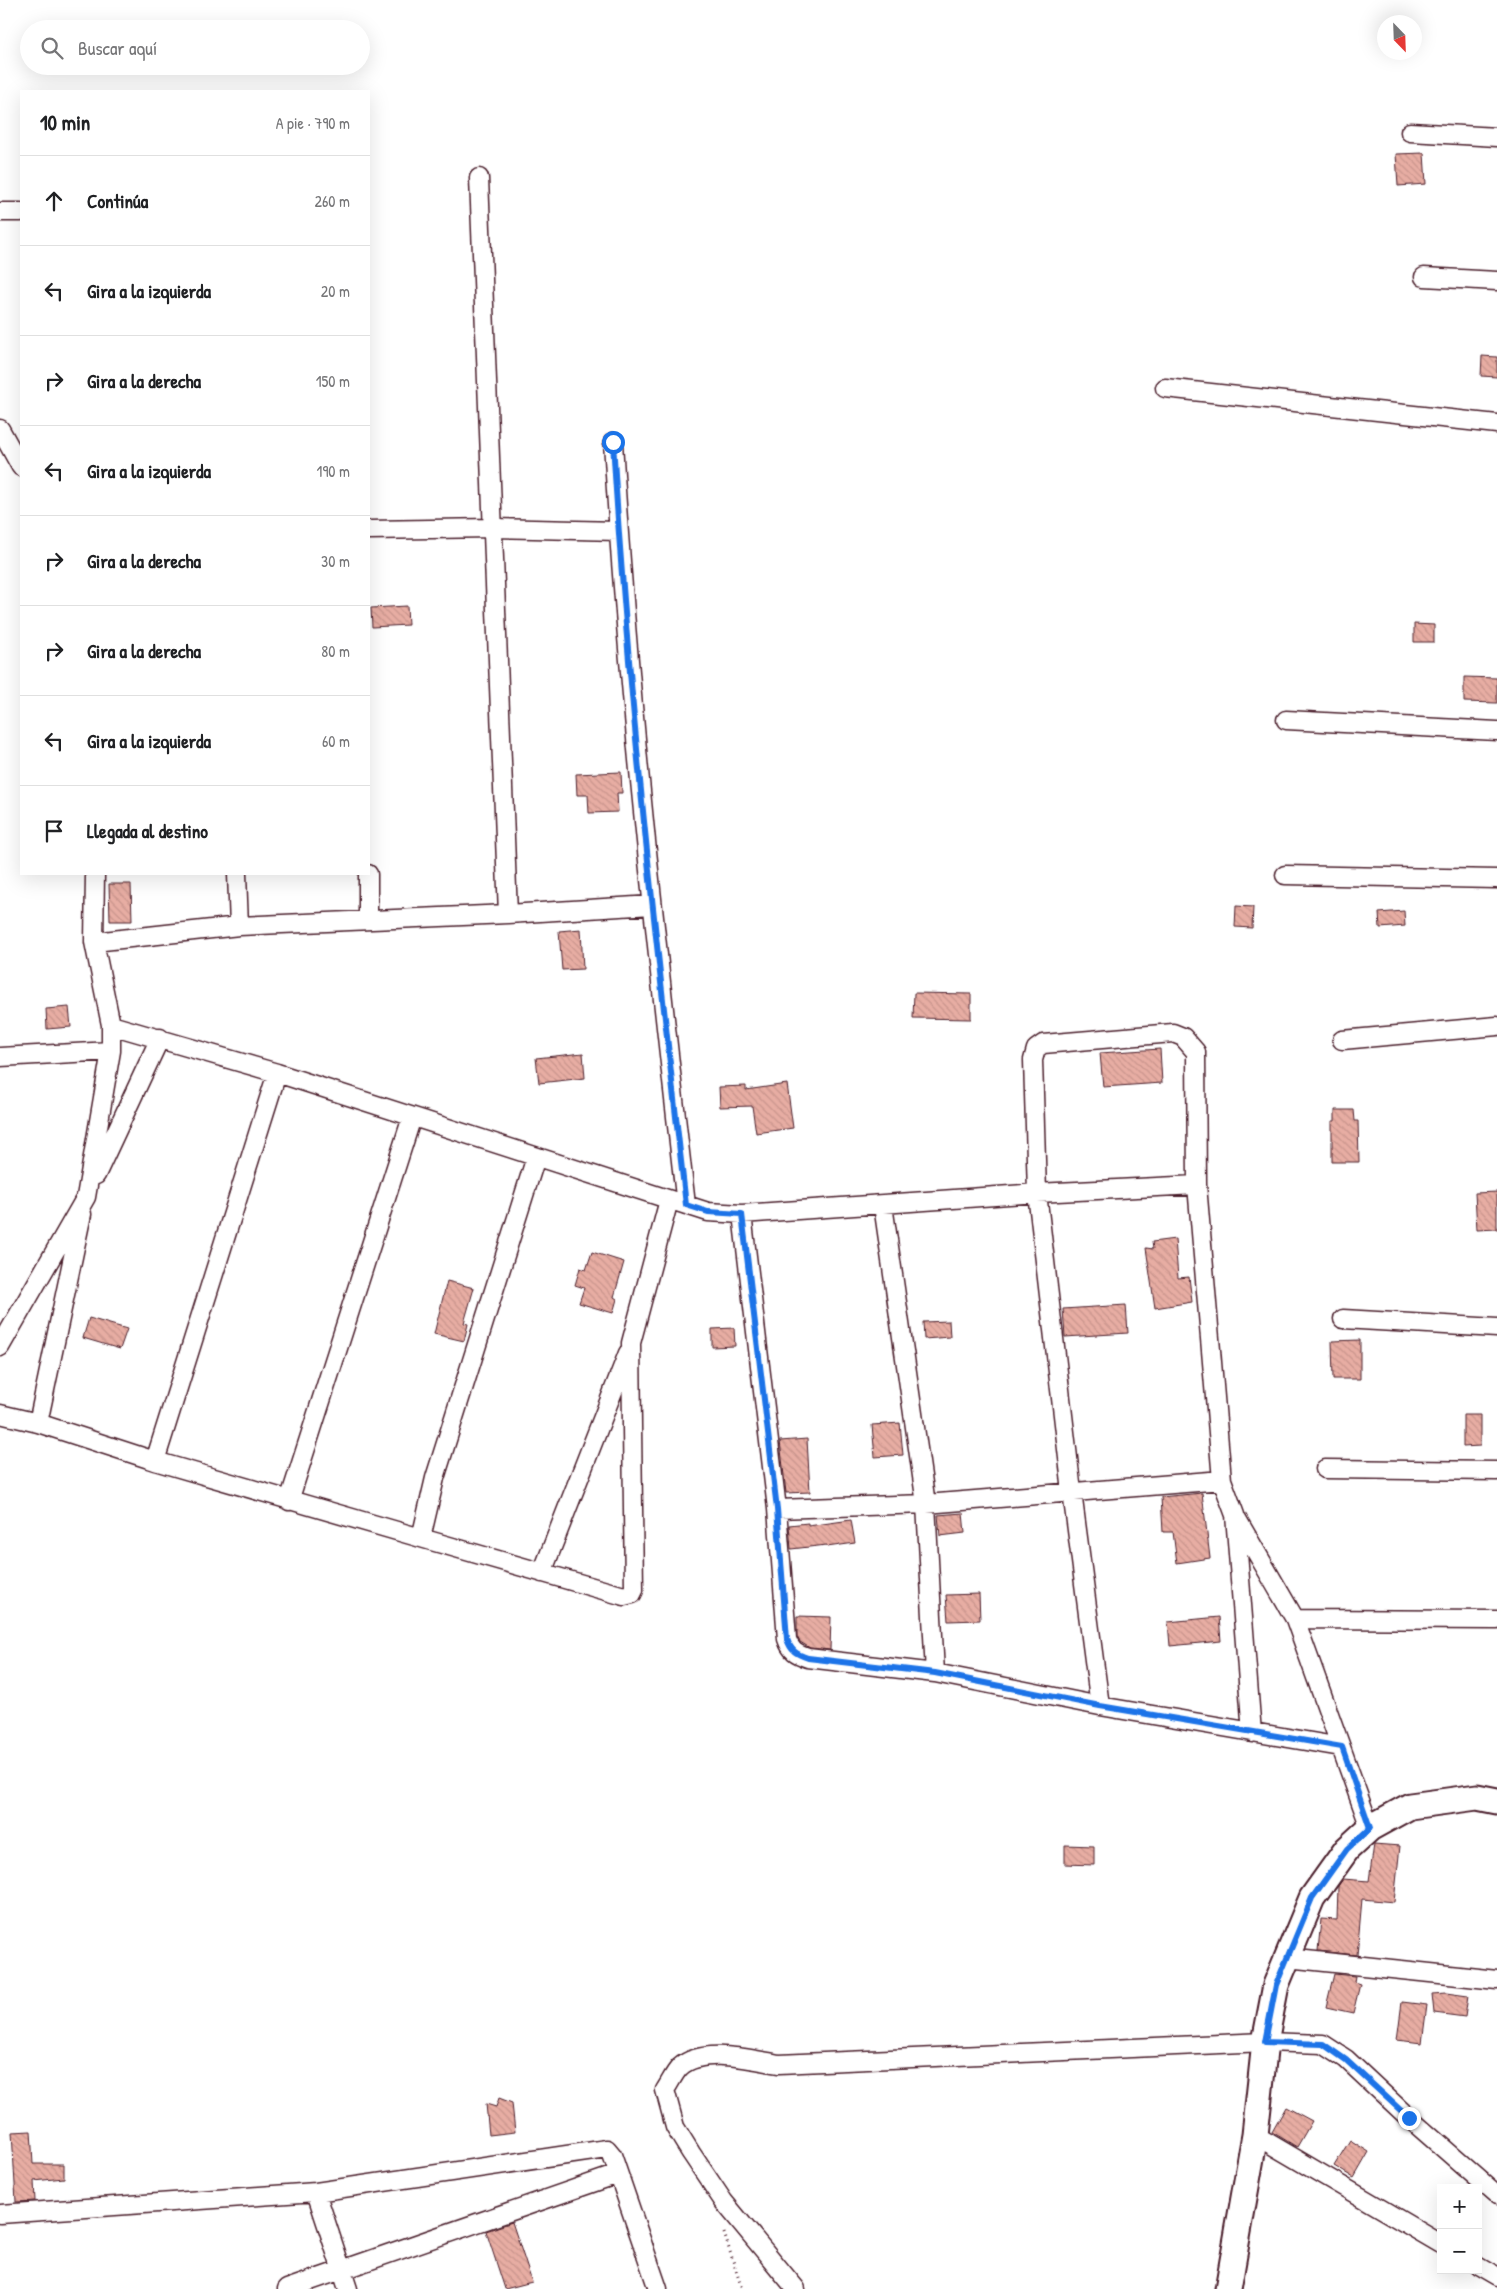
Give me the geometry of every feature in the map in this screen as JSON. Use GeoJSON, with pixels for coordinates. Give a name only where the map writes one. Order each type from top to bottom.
{"type":"FeatureCollection","features":[{"type":"Feature","properties":{"kind":"street"},"geometry":{"type":"LineString","coordinates":[[1410,132],[1497,137]]}},
{"type":"Feature","properties":{"kind":"street"},"geometry":{"type":"LineString","coordinates":[[479,178],[508,914]]}},
{"type":"Feature","properties":{"kind":"street"},"geometry":{"type":"LineString","coordinates":[[0,212],[20,212]]}},
{"type":"Feature","properties":{"kind":"street"},"geometry":{"type":"LineString","coordinates":[[1424,277],[1497,281]]}},
{"type":"Feature","properties":{"kind":"street"},"geometry":{"type":"LineString","coordinates":[[1165,388],[1497,424]]}},
{"type":"Feature","properties":{"kind":"street"},"geometry":{"type":"LineString","coordinates":[[0,429],[20,465]]}},
{"type":"Feature","properties":{"kind":"street"},"geometry":{"type":"LineString","coordinates":[[613,442],[618,531],[652,905],[686,1205]]}},
{"type":"Feature","properties":{"kind":"street"},"geometry":{"type":"LineString","coordinates":[[370,530],[492,528],[618,531]]}},
{"type":"Feature","properties":{"kind":"street"},"geometry":{"type":"LineString","coordinates":[[1286,720],[1497,731]]}},
{"type":"Feature","properties":{"kind":"street"},"geometry":{"type":"LineString","coordinates":[[38,1423],[86,1197],[111,1050],[112,1025],[94,942],[95,875]]}},
{"type":"Feature","properties":{"kind":"street"},"geometry":{"type":"LineString","coordinates":[[237,875],[240,926]]}},
{"type":"Feature","properties":{"kind":"street"},"geometry":{"type":"LineString","coordinates":[[368,875],[368,920]]}},
{"type":"Feature","properties":{"kind":"street"},"geometry":{"type":"LineString","coordinates":[[1285,875],[1497,879]]}},
{"type":"Feature","properties":{"kind":"street"},"geometry":{"type":"LineString","coordinates":[[94,942],[240,926],[508,914],[652,905]]}},
{"type":"Feature","properties":{"kind":"street"},"geometry":{"type":"LineString","coordinates":[[112,1025],[277,1074],[708,1212],[742,1214],[1037,1193],[1197,1185]]}},
{"type":"Feature","properties":{"kind":"street"},"geometry":{"type":"LineString","coordinates":[[1342,1040],[1497,1026]]}},
{"type":"Feature","properties":{"kind":"street"},"geometry":{"type":"LineString","coordinates":[[1100,1706],[1072,1492],[1037,1193],[1033,1060],[1036,1049],[1043,1044],[1173,1033],[1183,1037],[1196,1052],[1197,1185],[1222,1480],[1235,1515],[1295,1619],[1370,1828]]}},
{"type":"Feature","properties":{"kind":"street"},"geometry":{"type":"LineString","coordinates":[[0,1346],[86,1197],[160,1038]]}},
{"type":"Feature","properties":{"kind":"street"},"geometry":{"type":"LineString","coordinates":[[0,1057],[111,1050]]}},
{"type":"Feature","properties":{"kind":"street"},"geometry":{"type":"LineString","coordinates":[[155,1461],[277,1074]]}},
{"type":"Feature","properties":{"kind":"street"},"geometry":{"type":"LineString","coordinates":[[289,1501],[412,1117]]}},
{"type":"Feature","properties":{"kind":"street"},"geometry":{"type":"LineString","coordinates":[[422,1538],[435,1478],[536,1157]]}},
{"type":"Feature","properties":{"kind":"street"},"geometry":{"type":"LineString","coordinates":[[542,1573],[631,1343],[669,1200]]}},
{"type":"Feature","properties":{"kind":"street"},"geometry":{"type":"LineString","coordinates":[[883,1205],[926,1504],[935,1673]]}},
{"type":"Feature","properties":{"kind":"street"},"geometry":{"type":"LineString","coordinates":[[742,1214],[777,1509],[787,1639],[791,1649],[796,1654],[808,1658],[935,1673],[1100,1706],[1342,1747]]}},
{"type":"Feature","properties":{"kind":"street"},"geometry":{"type":"LineString","coordinates":[[1343,1319],[1497,1328]]}},
{"type":"Feature","properties":{"kind":"street"},"geometry":{"type":"LineString","coordinates":[[0,1414],[38,1423],[155,1461],[289,1501],[624,1596],[632,1594],[634,1590],[631,1343]]}},
{"type":"Feature","properties":{"kind":"street"},"geometry":{"type":"LineString","coordinates":[[1325,1469],[1497,1471]]}},
{"type":"Feature","properties":{"kind":"street"},"geometry":{"type":"LineString","coordinates":[[777,1509],[926,1504],[1222,1480]]}},
{"type":"Feature","properties":{"kind":"street"},"geometry":{"type":"LineString","coordinates":[[1235,1515],[1252,1733]]}},
{"type":"Feature","properties":{"kind":"street"},"geometry":{"type":"LineString","coordinates":[[1295,1619],[1497,1620]]}},
{"type":"Feature","properties":{"kind":"street"},"geometry":{"type":"LineString","coordinates":[[1228,2289],[1255,2135],[1265,2042],[1276,1985],[1312,1898],[1347,1849],[1370,1828],[1410,1806],[1477,1797],[1497,1801]]}},
{"type":"Feature","properties":{"kind":"street"},"geometry":{"type":"LineString","coordinates":[[1287,1958],[1497,1980]]}},
{"type":"Feature","properties":{"kind":"street"},"geometry":{"type":"LineString","coordinates":[[796,2289],[724,2202],[674,2127],[665,2090],[680,2067],[697,2057],[732,2057],[779,2064],[1265,2042],[1323,2044],[1346,2060],[1497,2195]]}},
{"type":"Feature","properties":{"kind":"street"},"geometry":{"type":"LineString","coordinates":[[1255,2135],[1437,2242]]}},
{"type":"Feature","properties":{"kind":"street"},"geometry":{"type":"LineString","coordinates":[[0,2214],[316,2192],[606,2149],[610,2152],[658,2289]]}},
{"type":"Feature","properties":{"kind":"street"},"geometry":{"type":"LineString","coordinates":[[287,2289],[618,2174]]}},
{"type":"Feature","properties":{"kind":"street"},"geometry":{"type":"LineString","coordinates":[[316,2192],[348,2289]]}},
{"type":"Feature","properties":{"kind":"street"},"geometry":{"type":"LineString","coordinates":[[1482,2268],[1497,2277]]}},
{"type":"Feature","properties":{"kind":"street"},"geometry":{"type":"LineString","coordinates":[[1492,2289],[1497,2281]]}},
{"type":"Feature","properties":{"kind":"path"},"geometry":{"type":"LineString","coordinates":[[721,2225],[742,2289]]}},
{"type":"Feature","properties":{"kind":"building"},"geometry":{"type":"Polygon","coordinates":[[[1424,153],[1426,184],[1398,186],[1396,154],[1424,153]]]}},
{"type":"Feature","properties":{"kind":"building"},"geometry":{"type":"Polygon","coordinates":[[[1482,356],[1497,357],[1497,377],[1481,376],[1482,356]]]}},
{"type":"Feature","properties":{"kind":"building"},"geometry":{"type":"Polygon","coordinates":[[[407,606],[408,625],[372,627],[371,608],[407,606]]]}},
{"type":"Feature","properties":{"kind":"building"},"geometry":{"type":"Polygon","coordinates":[[[1414,624],[1434,625],[1434,642],[1414,642],[1414,624]]]}},
{"type":"Feature","properties":{"kind":"building"},"geometry":{"type":"Polygon","coordinates":[[[1464,677],[1497,678],[1497,703],[1464,702],[1464,677]]]}},
{"type":"Feature","properties":{"kind":"building"},"geometry":{"type":"Polygon","coordinates":[[[621,772],[622,793],[617,793],[618,812],[589,813],[588,795],[577,795],[576,774],[621,772]]]}},
{"type":"Feature","properties":{"kind":"building"},"geometry":{"type":"Polygon","coordinates":[[[109,884],[131,884],[132,921],[110,921],[109,884]]]}},
{"type":"Feature","properties":{"kind":"building"},"geometry":{"type":"Polygon","coordinates":[[[1236,906],[1253,907],[1252,928],[1235,927],[1236,906]]]}},
{"type":"Feature","properties":{"kind":"building"},"geometry":{"type":"Polygon","coordinates":[[[1404,911],[1405,926],[1380,928],[1379,913],[1404,911]]]}},
{"type":"Feature","properties":{"kind":"building"},"geometry":{"type":"Polygon","coordinates":[[[581,929],[583,969],[562,970],[559,931],[581,929]]]}},
{"type":"Feature","properties":{"kind":"building"},"geometry":{"type":"Polygon","coordinates":[[[914,993],[971,994],[971,1019],[913,1018],[914,993]]]}},
{"type":"Feature","properties":{"kind":"building"},"geometry":{"type":"Polygon","coordinates":[[[69,1007],[71,1027],[47,1029],[46,1009],[69,1007]]]}},
{"type":"Feature","properties":{"kind":"building"},"geometry":{"type":"Polygon","coordinates":[[[1160,1049],[1162,1083],[1103,1087],[1100,1053],[1160,1049]]]}},
{"type":"Feature","properties":{"kind":"building"},"geometry":{"type":"Polygon","coordinates":[[[583,1053],[585,1078],[539,1083],[536,1058],[583,1053]]]}},
{"type":"Feature","properties":{"kind":"building"},"geometry":{"type":"Polygon","coordinates":[[[787,1084],[793,1128],[756,1133],[752,1106],[720,1107],[719,1087],[746,1086],[746,1090],[787,1084]]]}},
{"type":"Feature","properties":{"kind":"building"},"geometry":{"type":"Polygon","coordinates":[[[1335,1110],[1354,1110],[1355,1121],[1358,1121],[1359,1162],[1332,1162],[1332,1121],[1335,1121],[1335,1110]]]}},
{"type":"Feature","properties":{"kind":"building"},"geometry":{"type":"Polygon","coordinates":[[[1497,1192],[1497,1229],[1477,1230],[1475,1193],[1497,1192]]]}},
{"type":"Feature","properties":{"kind":"building"},"geometry":{"type":"Polygon","coordinates":[[[1175,1239],[1178,1278],[1189,1277],[1192,1302],[1155,1308],[1146,1248],[1153,1249],[1152,1242],[1175,1239]]]}},
{"type":"Feature","properties":{"kind":"building"},"geometry":{"type":"Polygon","coordinates":[[[592,1252],[624,1262],[614,1297],[617,1299],[613,1313],[579,1303],[584,1288],[575,1285],[580,1268],[586,1270],[592,1252]]]}},
{"type":"Feature","properties":{"kind":"building"},"geometry":{"type":"Polygon","coordinates":[[[447,1281],[474,1288],[464,1323],[468,1324],[464,1341],[434,1334],[447,1281]]]}},
{"type":"Feature","properties":{"kind":"building"},"geometry":{"type":"Polygon","coordinates":[[[1126,1305],[1128,1333],[1065,1337],[1063,1309],[1126,1305]]]}},
{"type":"Feature","properties":{"kind":"building"},"geometry":{"type":"Polygon","coordinates":[[[89,1318],[127,1329],[120,1349],[83,1338],[89,1318]]]}},
{"type":"Feature","properties":{"kind":"building"},"geometry":{"type":"Polygon","coordinates":[[[949,1321],[950,1337],[924,1339],[923,1322],[949,1321]]]}},
{"type":"Feature","properties":{"kind":"building"},"geometry":{"type":"Polygon","coordinates":[[[734,1328],[735,1346],[712,1347],[712,1329],[734,1328]]]}},
{"type":"Feature","properties":{"kind":"building"},"geometry":{"type":"Polygon","coordinates":[[[1360,1340],[1360,1379],[1333,1379],[1332,1341],[1360,1340]]]}},
{"type":"Feature","properties":{"kind":"building"},"geometry":{"type":"Polygon","coordinates":[[[1463,1415],[1480,1415],[1480,1446],[1463,1447],[1463,1415]]]}},
{"type":"Feature","properties":{"kind":"building"},"geometry":{"type":"Polygon","coordinates":[[[900,1423],[903,1455],[875,1457],[872,1425],[900,1423]]]}},
{"type":"Feature","properties":{"kind":"building"},"geometry":{"type":"Polygon","coordinates":[[[807,1439],[810,1492],[786,1493],[780,1441],[807,1439]]]}},
{"type":"Feature","properties":{"kind":"building"},"geometry":{"type":"Polygon","coordinates":[[[1202,1493],[1210,1558],[1177,1563],[1173,1532],[1163,1532],[1161,1497],[1202,1493]]]}},
{"type":"Feature","properties":{"kind":"building"},"geometry":{"type":"Polygon","coordinates":[[[963,1513],[965,1533],[940,1536],[938,1515],[963,1513]]]}},
{"type":"Feature","properties":{"kind":"building"},"geometry":{"type":"Polygon","coordinates":[[[851,1520],[855,1543],[791,1549],[789,1525],[808,1523],[808,1526],[851,1520]]]}},
{"type":"Feature","properties":{"kind":"building"},"geometry":{"type":"Polygon","coordinates":[[[979,1594],[980,1620],[948,1621],[946,1595],[979,1594]]]}},
{"type":"Feature","properties":{"kind":"building"},"geometry":{"type":"Polygon","coordinates":[[[797,1616],[831,1617],[830,1650],[810,1648],[800,1642],[797,1637],[797,1616]]]}},
{"type":"Feature","properties":{"kind":"building"},"geometry":{"type":"Polygon","coordinates":[[[1219,1617],[1221,1641],[1170,1646],[1168,1622],[1219,1617]]]}},
{"type":"Feature","properties":{"kind":"building"},"geometry":{"type":"Polygon","coordinates":[[[1374,1844],[1400,1846],[1394,1902],[1362,1899],[1357,1955],[1318,1951],[1321,1919],[1337,1920],[1338,1886],[1343,1879],[1369,1881],[1374,1844]]]}},
{"type":"Feature","properties":{"kind":"building"},"geometry":{"type":"Polygon","coordinates":[[[1065,1845],[1094,1846],[1094,1865],[1065,1864],[1065,1845]]]}},
{"type":"Feature","properties":{"kind":"building"},"geometry":{"type":"Polygon","coordinates":[[[1334,1974],[1355,1976],[1354,1982],[1360,1984],[1353,2013],[1326,2007],[1334,1974]]]}},
{"type":"Feature","properties":{"kind":"building"},"geometry":{"type":"Polygon","coordinates":[[[1446,1993],[1468,1996],[1465,2017],[1434,2013],[1432,1994],[1446,1993]]]}},
{"type":"Feature","properties":{"kind":"building"},"geometry":{"type":"Polygon","coordinates":[[[1402,2002],[1427,2005],[1422,2043],[1397,2040],[1402,2002]]]}},
{"type":"Feature","properties":{"kind":"building"},"geometry":{"type":"Polygon","coordinates":[[[499,2098],[512,2103],[515,2132],[489,2135],[486,2104],[496,2107],[499,2098]]]}},
{"type":"Feature","properties":{"kind":"building"},"geometry":{"type":"Polygon","coordinates":[[[1286,2107],[1312,2121],[1297,2147],[1272,2132],[1286,2107]]]}},
{"type":"Feature","properties":{"kind":"building"},"geometry":{"type":"Polygon","coordinates":[[[31,2131],[33,2164],[64,2164],[64,2178],[34,2181],[35,2201],[16,2202],[12,2132],[31,2131]]]}},
{"type":"Feature","properties":{"kind":"building"},"geometry":{"type":"Polygon","coordinates":[[[1350,2140],[1369,2152],[1354,2178],[1334,2166],[1350,2140]]]}},
{"type":"Feature","properties":{"kind":"building"},"geometry":{"type":"Polygon","coordinates":[[[512,2222],[532,2282],[505,2289],[486,2231],[512,2222]]]}},
{"type":"Feature","properties":{"kind":"route"},"geometry":{"type":"LineString","coordinates":[[613,442],[618,531],[652,905],[686,1205],[708,1212],[742,1214],[777,1509],[787,1639],[791,1649],[796,1654],[808,1658],[935,1673],[1100,1706],[1342,1747],[1370,1828],[1347,1849],[1312,1898],[1276,1985],[1265,2042],[1323,2044],[1346,2060],[1409,2118]]}}]}
